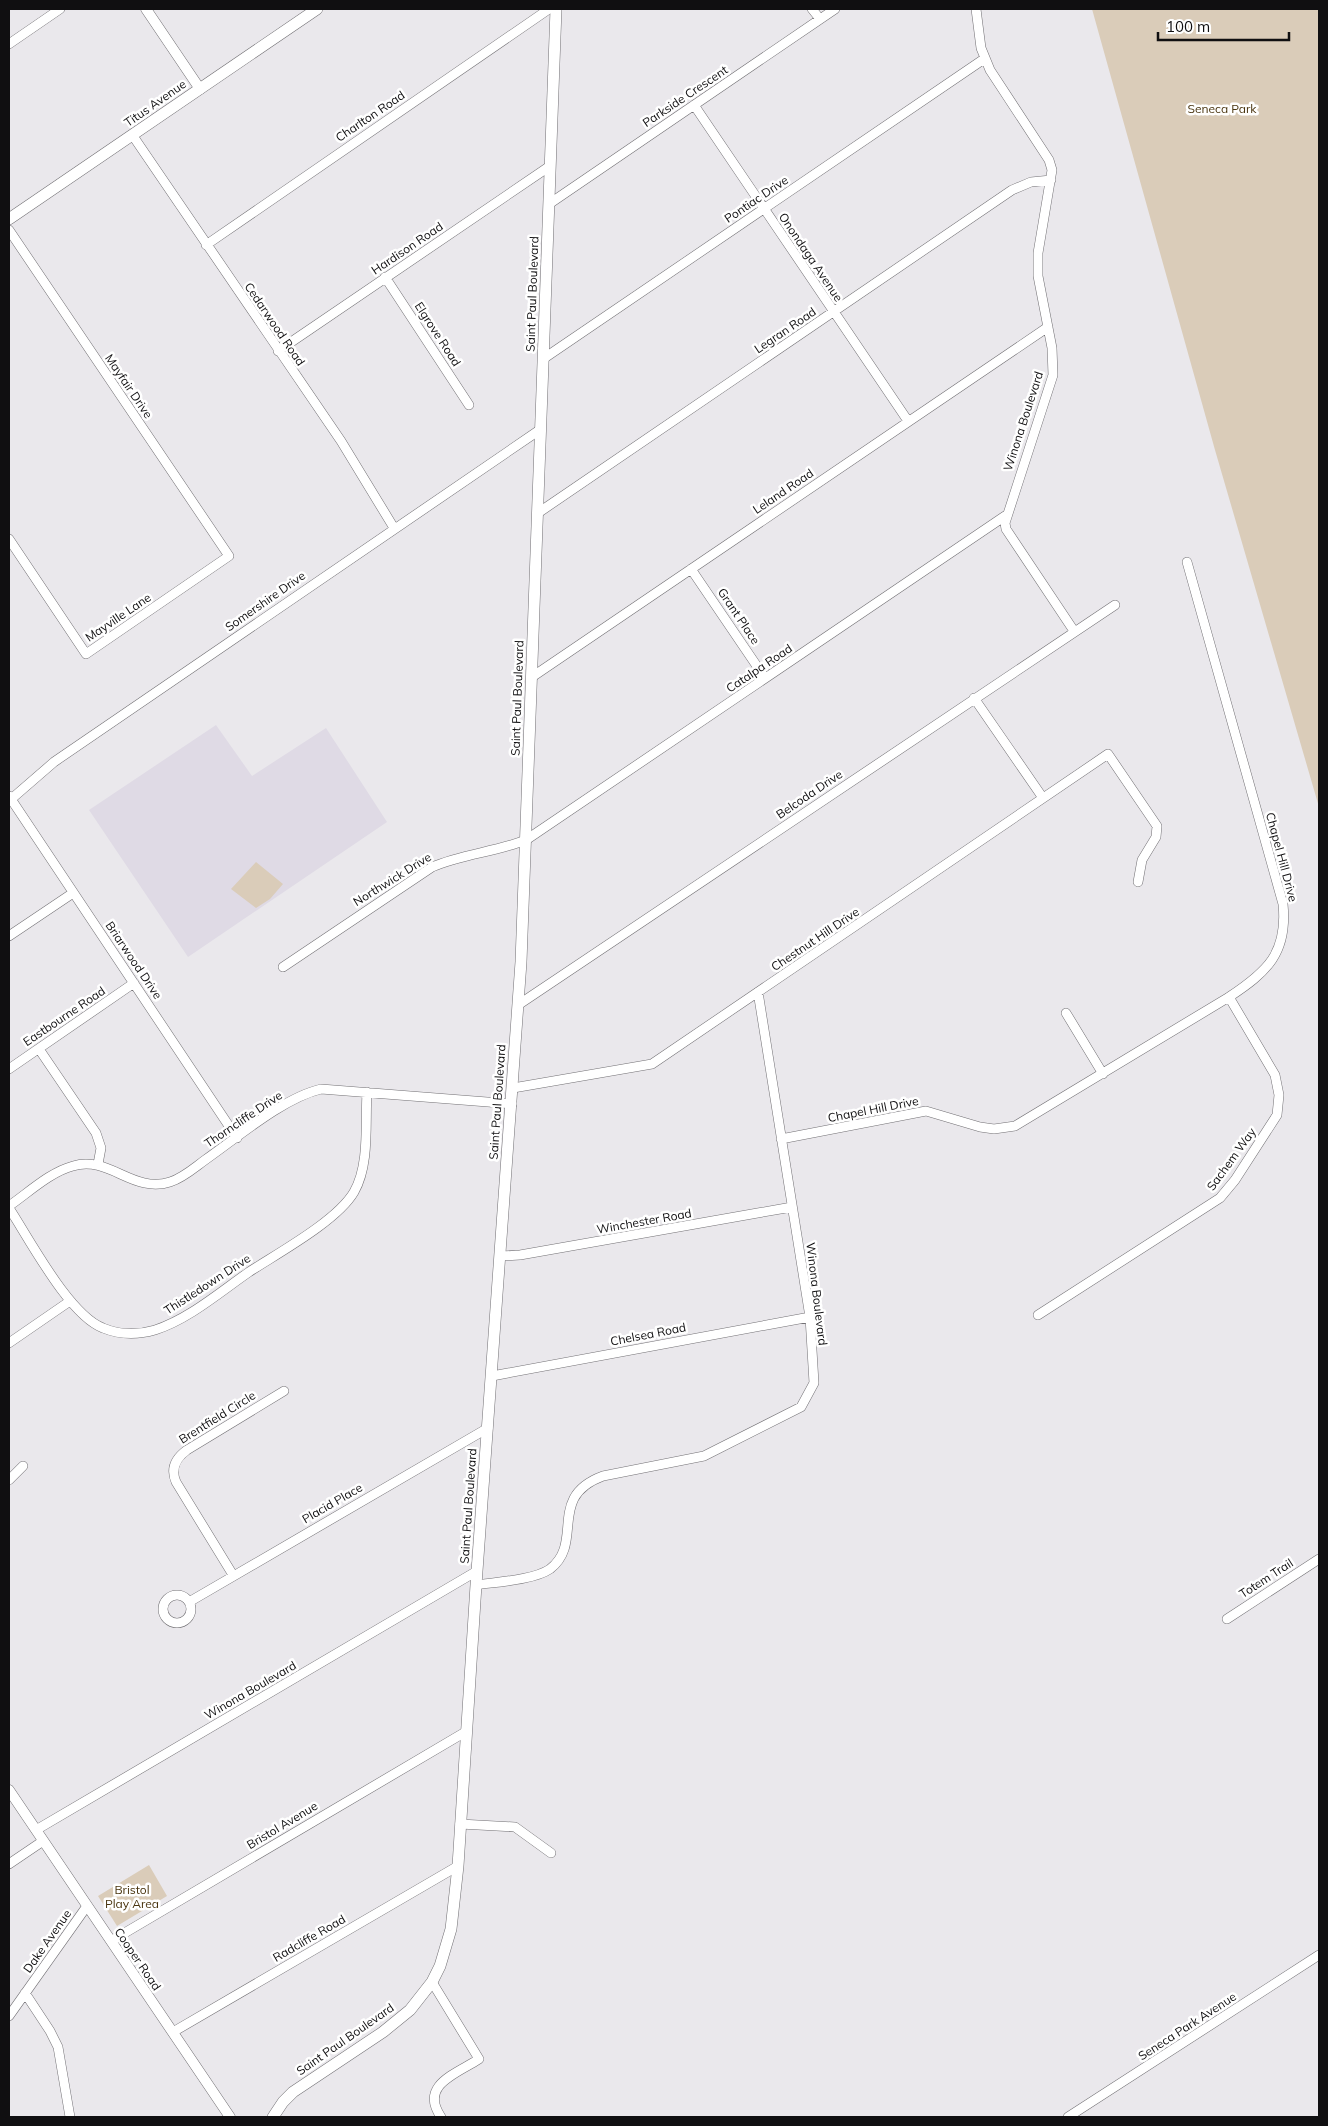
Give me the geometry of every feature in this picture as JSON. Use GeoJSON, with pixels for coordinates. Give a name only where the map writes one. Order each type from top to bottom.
{"type":"FeatureCollection","features":[{"type":"Feature","properties":{"kind":"main road","name":"Titus Avenue"},"geometry":{"type":"LineString","coordinates":[[9,220],[317,9]]}},
{"type":"Feature","properties":{"kind":"main road","name":"Saint Paul Boulevard"},"geometry":{"type":"LineString","coordinates":[[273,2117],[283,2102],[293,2092],[398,2021],[410,2010],[432,1982],[446,1948],[458,1866],[476,1585],[518,1005],[526,840],[556,9]]}},
{"type":"Feature","properties":{"kind":"street"},"geometry":{"type":"LineString","coordinates":[[9,44],[60,9]]}},
{"type":"Feature","properties":{"kind":"street"},"geometry":{"type":"LineString","coordinates":[[146,9],[200,89]]}},
{"type":"Feature","properties":{"kind":"street","name":"Charlton Road"},"geometry":{"type":"LineString","coordinates":[[206,245],[549,9]]}},
{"type":"Feature","properties":{"kind":"street"},"geometry":{"type":"LineString","coordinates":[[812,9],[820,19]]}},
{"type":"Feature","properties":{"kind":"street","name":"Parkside Crescent"},"geometry":{"type":"LineString","coordinates":[[549,204],[835,9]]}},
{"type":"Feature","properties":{"kind":"street","name":"Winona Boulevard"},"geometry":{"type":"LineString","coordinates":[[976,9],[984,59],[1049,160],[1052,170],[1038,253],[1038,276],[1053,362],[1052,381],[1005,516]]}},
{"type":"Feature","properties":{"kind":"street","name":"Pontiac Drive"},"geometry":{"type":"LineString","coordinates":[[543,359],[984,59]]}},
{"type":"Feature","properties":{"kind":"street","name":"Onondaga Avenue"},"geometry":{"type":"LineString","coordinates":[[694,106],[908,421]]}},
{"type":"Feature","properties":{"kind":"street","name":"Cedarwood Road"},"geometry":{"type":"LineString","coordinates":[[133,136],[341,441],[394,528]]}},
{"type":"Feature","properties":{"kind":"street","name":"Hardison Road"},"geometry":{"type":"LineString","coordinates":[[278,350],[550,166]]}},
{"type":"Feature","properties":{"kind":"street","name":"Legran Road"},"geometry":{"type":"LineString","coordinates":[[538,513],[1012,190],[1031,182],[1051,180]]}},
{"type":"Feature","properties":{"kind":"street","name":"Mayfair Drive"},"geometry":{"type":"LineString","coordinates":[[9,230],[229,556]]}},
{"type":"Feature","properties":{"kind":"street","name":"Elgrove Road"},"geometry":{"type":"LineString","coordinates":[[386,278],[469,405]]}},
{"type":"Feature","properties":{"kind":"street","name":"Leland Road"},"geometry":{"type":"LineString","coordinates":[[532,677],[1048,327]]}},
{"type":"Feature","properties":{"kind":"street","name":"Somershire Drive"},"geometry":{"type":"LineString","coordinates":[[9,799],[54,762],[541,429]]}},
{"type":"Feature","properties":{"kind":"street"},"geometry":{"type":"LineString","coordinates":[[1005,516],[1006,529],[1074,631]]}},
{"type":"Feature","properties":{"kind":"street","name":"Catalpa Road"},"geometry":{"type":"LineString","coordinates":[[526,840],[1005,516]]}},
{"type":"Feature","properties":{"kind":"street","name":"Mayville Lane"},"geometry":{"type":"LineString","coordinates":[[9,539],[86,654],[229,556]]}},
{"type":"Feature","properties":{"kind":"street","name":"Chapel Hill Drive"},"geometry":{"type":"LineString","coordinates":[[781,1139],[926,1111],[980,1126],[1006,1128],[1024,1122],[1251,983],[1269,966],[1281,942],[1284,918],[1279,890],[1187,562]]}},
{"type":"Feature","properties":{"kind":"street","name":"Grant Place"},"geometry":{"type":"LineString","coordinates":[[691,569],[766,678]]}},
{"type":"Feature","properties":{"kind":"street","name":"Belcoda Drive"},"geometry":{"type":"LineString","coordinates":[[518,1005],[1115,605]]}},
{"type":"Feature","properties":{"kind":"street"},"geometry":{"type":"LineString","coordinates":[[974,698],[1043,798]]}},
{"type":"Feature","properties":{"kind":"street","name":"Chestnut Hill Drive"},"geometry":{"type":"LineString","coordinates":[[513,1088],[652,1064],[1108,754],[1158,826],[1156,837],[1142,860],[1138,882]]}},
{"type":"Feature","properties":{"kind":"street","name":"Briarwood Drive"},"geometry":{"type":"LineString","coordinates":[[9,799],[237,1138]]}},
{"type":"Feature","properties":{"kind":"street","name":"Northwick Drive"},"geometry":{"type":"LineString","coordinates":[[283,967],[432,867],[455,858],[510,846],[526,840]]}},
{"type":"Feature","properties":{"kind":"street"},"geometry":{"type":"LineString","coordinates":[[9,936],[73,893]]}},
{"type":"Feature","properties":{"kind":"street","name":"Eastbourne Road"},"geometry":{"type":"LineString","coordinates":[[9,1069],[134,983]]}},
{"type":"Feature","properties":{"kind":"street","name":"Winona Boulevard"},"geometry":{"type":"LineString","coordinates":[[476,1585],[533,1576],[550,1568],[563,1552],[571,1502],[581,1487],[589,1481],[603,1476],[704,1456],[801,1407],[814,1383],[810,1317],[758,992]]}},
{"type":"Feature","properties":{"kind":"street","name":"Sachem Way"},"geometry":{"type":"LineString","coordinates":[[1038,1315],[1220,1198],[1272,1126],[1279,1105],[1278,1086],[1275,1076],[1229,997]]}},
{"type":"Feature","properties":{"kind":"street"},"geometry":{"type":"LineString","coordinates":[[1066,1013],[1104,1074]]}},
{"type":"Feature","properties":{"kind":"street"},"geometry":{"type":"LineString","coordinates":[[9,1207],[72,1166],[98,1164],[100,1148],[96,1133],[39,1049]]}},
{"type":"Feature","properties":{"kind":"street","name":"Thorncliffe Drive"},"geometry":{"type":"LineString","coordinates":[[98,1164],[135,1182],[150,1185],[162,1184],[182,1176],[295,1099],[308,1092],[335,1088],[512,1104]]}},
{"type":"Feature","properties":{"kind":"street","name":"Thistledown Drive"},"geometry":{"type":"LineString","coordinates":[[9,1207],[70,1301],[91,1322],[111,1331],[131,1334],[156,1330],[184,1316],[323,1222],[346,1203],[359,1178],[364,1152],[367,1092]]}},
{"type":"Feature","properties":{"kind":"street","name":"Winchester Road"},"geometry":{"type":"LineString","coordinates":[[501,1256],[520,1255],[792,1207]]}},
{"type":"Feature","properties":{"kind":"street"},"geometry":{"type":"LineString","coordinates":[[9,1343],[70,1301]]}},
{"type":"Feature","properties":{"kind":"street","name":"Chelsea Road"},"geometry":{"type":"LineString","coordinates":[[492,1376],[810,1317]]}},
{"type":"Feature","properties":{"kind":"street","name":"Brentfield Circle"},"geometry":{"type":"LineString","coordinates":[[233,1575],[176,1482],[174,1465],[177,1459],[188,1450],[284,1390]]}},
{"type":"Feature","properties":{"kind":"street","name":"Placid Place"},"geometry":{"type":"LineString","coordinates":[[189,1602],[488,1428]]}},
{"type":"Feature","properties":{"kind":"street"},"geometry":{"type":"LineString","coordinates":[[9,1480],[23,1466]]}},
{"type":"Feature","properties":{"kind":"street","name":"Totem Trail"},"geometry":{"type":"LineString","coordinates":[[1227,1619],[1319,1559]]}},
{"type":"Feature","properties":{"kind":"street","name":"Winona Boulevard"},"geometry":{"type":"LineString","coordinates":[[36,1830],[477,1571]]}},
{"type":"Feature","properties":{"kind":"street","name":"Bristol Avenue"},"geometry":{"type":"LineString","coordinates":[[111,1941],[466,1731]]}},
{"type":"Feature","properties":{"kind":"street","name":"Cooper Road"},"geometry":{"type":"LineString","coordinates":[[9,1790],[230,2117]]}},
{"type":"Feature","properties":{"kind":"street"},"geometry":{"type":"LineString","coordinates":[[460,1824],[515,1828],[551,1853]]}},
{"type":"Feature","properties":{"kind":"street"},"geometry":{"type":"LineString","coordinates":[[9,1864],[43,1841]]}},
{"type":"Feature","properties":{"kind":"street","name":"Radcliffe Road"},"geometry":{"type":"LineString","coordinates":[[172,2032],[458,1866]]}},
{"type":"Feature","properties":{"kind":"street","name":"Dake Avenue"},"geometry":{"type":"LineString","coordinates":[[9,2016],[87,1906]]}},
{"type":"Feature","properties":{"kind":"street","name":"Seneca Park Avenue"},"geometry":{"type":"LineString","coordinates":[[1068,2117],[1319,1955]]}},
{"type":"Feature","properties":{"kind":"street"},"geometry":{"type":"LineString","coordinates":[[432,1982],[479,2059],[442,2082],[436,2089],[434,2101],[441,2117]]}},
{"type":"Feature","properties":{"kind":"street"},"geometry":{"type":"LineString","coordinates":[[25,1993],[50,2031],[58,2047],[70,2117]]}},
{"type":"Feature","properties":{"kind":"shaded area"},"geometry":{"type":"Polygon","coordinates":[[[216,725],[252,776],[326,728],[387,822],[188,957],[89,810],[216,725]]]}},
{"type":"Feature","properties":{"kind":"green space","name":"Seneca Park"},"geometry":{"type":"Polygon","coordinates":[[[1092,9],[1319,9],[1319,807],[1215,450],[1092,9]]]}},
{"type":"Feature","properties":{"kind":"green space"},"geometry":{"type":"Polygon","coordinates":[[[256,862],[283,884],[270,899],[256,908],[231,889],[256,862]]]}},
{"type":"Feature","properties":{"kind":"green space","name":"Bristol Play Area"},"geometry":{"type":"Polygon","coordinates":[[[149,1865],[167,1896],[117,1926],[98,1896],[149,1865]]]}}]}
